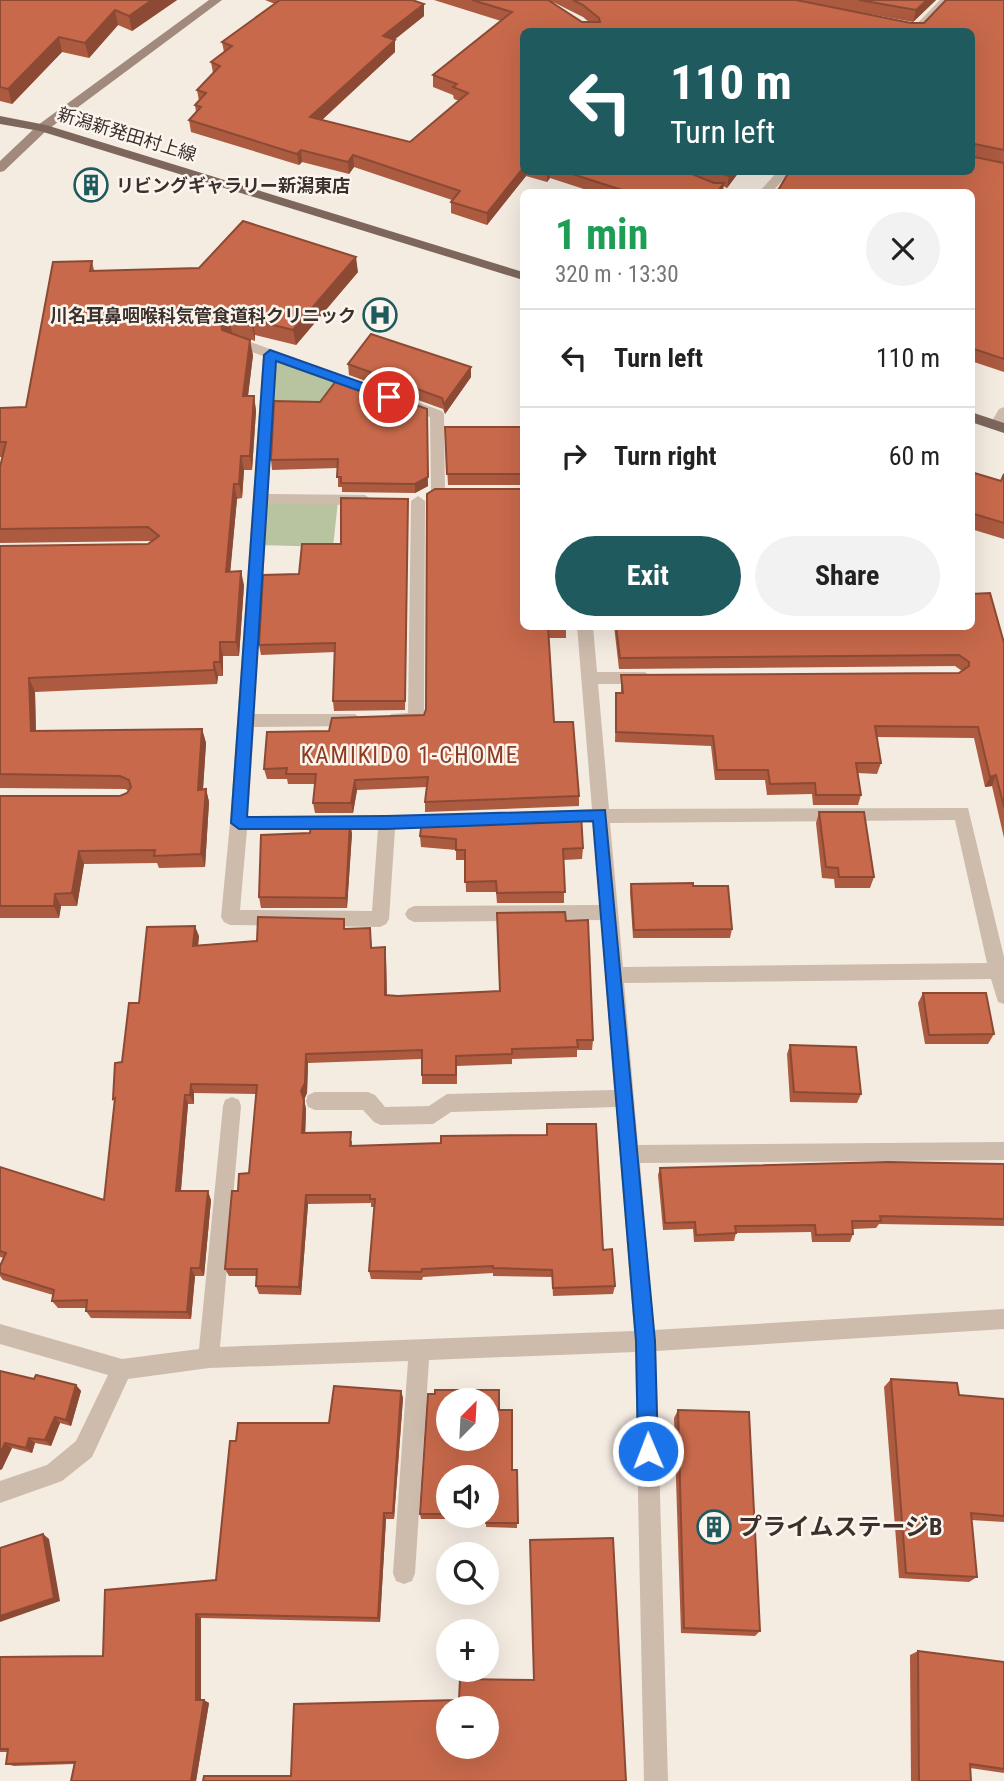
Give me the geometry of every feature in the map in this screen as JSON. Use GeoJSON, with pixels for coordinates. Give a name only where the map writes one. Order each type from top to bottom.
{"type":"FeatureCollection","features":[{"type":"Feature","properties":{"kind":"main road","name":"新潟新発田村上線"},"geometry":{"type":"LineString","coordinates":[[0,120],[42,128],[520,275]]}},
{"type":"Feature","properties":{"kind":"main road"},"geometry":{"type":"LineString","coordinates":[[975,418],[1000,427]]}},
{"type":"Feature","properties":{"kind":"street"},"geometry":{"type":"LineString","coordinates":[[0,168],[42,128],[216,0]]}},
{"type":"Feature","properties":{"kind":"street"},"geometry":{"type":"LineString","coordinates":[[913,28],[946,0]]}},
{"type":"Feature","properties":{"kind":"street"},"geometry":{"type":"LineString","coordinates":[[679,175],[716,189]]}},
{"type":"Feature","properties":{"kind":"street"},"geometry":{"type":"LineString","coordinates":[[768,189],[781,175]]}},
{"type":"Feature","properties":{"kind":"street"},"geometry":{"type":"LineString","coordinates":[[231,340],[437,414],[444,493],[412,501],[416,719],[246,720]]}},
{"type":"Feature","properties":{"kind":"street"},"geometry":{"type":"LineString","coordinates":[[270,355],[239,823],[230,917],[380,919],[387,823]]}},
{"type":"Feature","properties":{"kind":"street"},"geometry":{"type":"LineString","coordinates":[[1000,427],[1004,412]]}},
{"type":"Feature","properties":{"kind":"street"},"geometry":{"type":"LineString","coordinates":[[260,499],[379,500]]}},
{"type":"Feature","properties":{"kind":"street"},"geometry":{"type":"LineString","coordinates":[[585,630],[645,1341],[656,1781]]}},
{"type":"Feature","properties":{"kind":"street"},"geometry":{"type":"LineString","coordinates":[[589,678],[657,678]]}},
{"type":"Feature","properties":{"kind":"street"},"geometry":{"type":"LineString","coordinates":[[547,817],[962,813],[1004,996]]}},
{"type":"Feature","properties":{"kind":"street"},"geometry":{"type":"LineString","coordinates":[[239,823],[467,820]]}},
{"type":"Feature","properties":{"kind":"street"},"geometry":{"type":"LineString","coordinates":[[414,914],[608,912]]}},
{"type":"Feature","properties":{"kind":"street"},"geometry":{"type":"LineString","coordinates":[[614,975],[998,971]]}},
{"type":"Feature","properties":{"kind":"street"},"geometry":{"type":"LineString","coordinates":[[315,1101],[368,1101],[381,1116],[433,1115],[447,1103],[624,1098]]}},
{"type":"Feature","properties":{"kind":"street"},"geometry":{"type":"LineString","coordinates":[[209,1359],[232,1106]]}},
{"type":"Feature","properties":{"kind":"street"},"geometry":{"type":"LineString","coordinates":[[629,1154],[1004,1151]]}},
{"type":"Feature","properties":{"kind":"street"},"geometry":{"type":"LineString","coordinates":[[0,1334],[122,1369],[209,1359],[645,1341],[1004,1319]]}},
{"type":"Feature","properties":{"kind":"street"},"geometry":{"type":"LineString","coordinates":[[404,1573],[419,1349]]}},
{"type":"Feature","properties":{"kind":"street"},"geometry":{"type":"LineString","coordinates":[[0,1492],[54,1473],[84,1449],[122,1369]]}},
{"type":"Feature","properties":{"kind":"green space"},"geometry":{"type":"Polygon","coordinates":[[[272,357],[361,388],[359,408],[269,409],[272,357]]]}},
{"type":"Feature","properties":{"kind":"green space"},"geometry":{"type":"Polygon","coordinates":[[[263,500],[338,501],[333,547],[259,545],[263,500]]]}},
{"type":"Feature","properties":{"kind":"building"},"geometry":{"type":"Polygon","coordinates":[[[0,0],[152,0],[129,16],[115,10],[85,43],[59,37],[8,89],[0,87],[0,0]]]}},
{"type":"Feature","properties":{"kind":"building"},"geometry":{"type":"Polygon","coordinates":[[[280,0],[412,0],[424,4],[383,36],[395,40],[310,117],[410,142],[468,93],[453,87],[457,84],[433,75],[512,12],[472,0],[548,0],[582,22],[600,22],[599,18],[573,0],[796,0],[911,23],[924,23],[946,0],[1004,0],[1004,150],[975,144],[975,28],[520,28],[520,172],[487,213],[451,202],[460,191],[353,155],[348,162],[301,150],[297,154],[189,120],[201,107],[195,105],[206,93],[197,90],[220,66],[211,62],[232,46],[222,42],[280,0]]]}},
{"type":"Feature","properties":{"kind":"building"},"geometry":{"type":"Polygon","coordinates":[[[859,0],[927,0],[916,10],[859,0]]]}},
{"type":"Feature","properties":{"kind":"building"},"geometry":{"type":"Polygon","coordinates":[[[975,157],[1004,163],[1004,359],[975,349],[975,189],[779,189],[787,175],[975,175],[975,157]]]}},
{"type":"Feature","properties":{"kind":"building"},"geometry":{"type":"Polygon","coordinates":[[[575,175],[694,175],[714,183],[724,183],[719,189],[619,189],[575,175]]]}},
{"type":"Feature","properties":{"kind":"building"},"geometry":{"type":"Polygon","coordinates":[[[243,221],[356,257],[293,330],[253,320],[252,326],[229,317],[221,320],[222,330],[250,340],[243,396],[254,396],[250,456],[241,456],[239,484],[234,484],[226,572],[241,571],[236,642],[220,642],[220,662],[214,662],[214,670],[29,678],[31,731],[202,729],[198,790],[206,789],[201,854],[154,856],[155,850],[79,851],[72,893],[55,894],[54,906],[0,906],[0,796],[120,796],[127,793],[131,787],[129,780],[120,776],[0,774],[0,546],[148,544],[159,536],[148,527],[0,529],[0,467],[6,442],[0,442],[0,408],[26,407],[53,262],[92,261],[90,271],[199,268],[243,221]]]}},
{"type":"Feature","properties":{"kind":"building"},"geometry":{"type":"Polygon","coordinates":[[[371,334],[471,367],[444,404],[442,398],[348,364],[371,334]]]}},
{"type":"Feature","properties":{"kind":"building"},"geometry":{"type":"Polygon","coordinates":[[[339,377],[427,409],[428,477],[415,484],[341,483],[341,477],[337,477],[338,459],[271,460],[274,401],[320,402],[339,377]]]}},
{"type":"Feature","properties":{"kind":"building"},"geometry":{"type":"Polygon","coordinates":[[[445,427],[520,427],[520,474],[447,474],[445,427]]]}},
{"type":"Feature","properties":{"kind":"building"},"geometry":{"type":"Polygon","coordinates":[[[975,473],[1001,481],[1004,474],[1004,523],[975,514],[975,473]]]}},
{"type":"Feature","properties":{"kind":"building"},"geometry":{"type":"Polygon","coordinates":[[[435,489],[520,489],[520,630],[548,630],[554,722],[573,722],[579,796],[425,802],[428,777],[355,780],[351,803],[313,803],[316,774],[286,774],[287,768],[264,769],[267,732],[329,731],[332,718],[424,715],[427,494],[435,489]]]}},
{"type":"Feature","properties":{"kind":"building"},"geometry":{"type":"Polygon","coordinates":[[[341,498],[408,499],[405,701],[333,701],[335,643],[259,645],[263,575],[299,574],[302,544],[341,544],[341,498]]]}},
{"type":"Feature","properties":{"kind":"building"},"geometry":{"type":"Polygon","coordinates":[[[990,593],[1004,643],[1004,807],[996,775],[990,777],[978,727],[875,726],[881,763],[856,763],[861,795],[816,795],[815,783],[770,784],[768,770],[717,770],[713,736],[616,732],[616,693],[623,693],[621,675],[959,673],[969,666],[969,662],[959,655],[620,658],[616,630],[975,630],[975,594],[990,593]]]}},
{"type":"Feature","properties":{"kind":"building"},"geometry":{"type":"Polygon","coordinates":[[[819,812],[864,812],[874,877],[839,877],[838,868],[826,867],[819,812]]]}},
{"type":"Feature","properties":{"kind":"building"},"geometry":{"type":"Polygon","coordinates":[[[581,814],[583,848],[563,849],[565,892],[497,893],[496,881],[465,882],[465,850],[456,850],[456,839],[420,836],[422,821],[581,814]]]}},
{"type":"Feature","properties":{"kind":"building"},"geometry":{"type":"Polygon","coordinates":[[[311,822],[350,822],[346,898],[259,897],[261,835],[310,833],[311,822]]]}},
{"type":"Feature","properties":{"kind":"building"},"geometry":{"type":"Polygon","coordinates":[[[693,883],[693,886],[728,886],[732,929],[634,930],[631,884],[693,883]]]}},
{"type":"Feature","properties":{"kind":"building"},"geometry":{"type":"Polygon","coordinates":[[[565,912],[566,921],[588,920],[593,1040],[577,1040],[578,1047],[512,1049],[512,1054],[456,1056],[456,1075],[422,1075],[422,1050],[306,1054],[305,1083],[301,1091],[304,1100],[302,1133],[351,1132],[350,1146],[441,1143],[441,1136],[547,1135],[547,1124],[596,1124],[603,1250],[612,1249],[615,1286],[553,1288],[552,1270],[493,1266],[422,1269],[421,1272],[369,1271],[375,1199],[370,1199],[370,1195],[306,1195],[299,1287],[256,1286],[257,1269],[225,1269],[232,1191],[238,1191],[239,1174],[249,1173],[257,1085],[191,1084],[190,1095],[185,1095],[176,1191],[208,1191],[200,1268],[191,1268],[187,1312],[86,1311],[87,1300],[52,1301],[54,1290],[0,1273],[6,1253],[0,1251],[0,1167],[104,1200],[115,1098],[113,1099],[115,1063],[122,1062],[129,1003],[139,1003],[147,927],[195,926],[193,946],[257,941],[258,917],[344,919],[344,929],[370,928],[371,948],[385,947],[385,995],[398,996],[500,991],[497,913],[565,912]]]}},
{"type":"Feature","properties":{"kind":"building"},"geometry":{"type":"Polygon","coordinates":[[[923,993],[986,993],[994,1034],[929,1035],[923,993]]]}},
{"type":"Feature","properties":{"kind":"building"},"geometry":{"type":"Polygon","coordinates":[[[790,1045],[856,1047],[861,1094],[794,1092],[790,1045]]]}},
{"type":"Feature","properties":{"kind":"building"},"geometry":{"type":"Polygon","coordinates":[[[888,1162],[1004,1164],[1004,1219],[880,1216],[881,1221],[852,1221],[853,1234],[816,1235],[815,1225],[735,1226],[736,1233],[696,1235],[695,1222],[665,1223],[660,1168],[888,1162]]]}},
{"type":"Feature","properties":{"kind":"building"},"geometry":{"type":"Polygon","coordinates":[[[0,1371],[34,1379],[36,1375],[76,1385],[66,1420],[55,1417],[45,1440],[29,1438],[26,1448],[5,1443],[0,1454],[0,1371]]]}},
{"type":"Feature","properties":{"kind":"building"},"geometry":{"type":"Polygon","coordinates":[[[891,1379],[957,1383],[959,1395],[1004,1399],[1004,1516],[971,1513],[977,1577],[906,1573],[891,1379]]]}},
{"type":"Feature","properties":{"kind":"building"},"geometry":{"type":"Polygon","coordinates":[[[334,1386],[401,1391],[393,1513],[384,1513],[378,1618],[196,1614],[196,1700],[204,1700],[191,1781],[71,1781],[75,1762],[6,1764],[8,1749],[0,1749],[0,1657],[103,1656],[105,1590],[216,1580],[230,1441],[236,1441],[238,1423],[329,1423],[334,1386]]]}},
{"type":"Feature","properties":{"kind":"building"},"geometry":{"type":"Polygon","coordinates":[[[436,1390],[436,1451],[499,1451],[499,1410],[512,1410],[512,1470],[517,1470],[518,1523],[499,1523],[499,1465],[436,1465],[436,1514],[420,1514],[428,1394],[435,1394],[436,1390]]]}},
{"type":"Feature","properties":{"kind":"building","name":"プライムステージB"},"geometry":{"type":"Polygon","coordinates":[[[678,1410],[749,1412],[760,1631],[684,1628],[678,1410]]]}},
{"type":"Feature","properties":{"kind":"building"},"geometry":{"type":"Polygon","coordinates":[[[43,1534],[54,1598],[0,1616],[0,1548],[43,1534]]]}},
{"type":"Feature","properties":{"kind":"building"},"geometry":{"type":"Polygon","coordinates":[[[613,1538],[626,1781],[203,1781],[204,1776],[291,1776],[294,1704],[436,1701],[436,1759],[499,1759],[499,1696],[459,1696],[460,1682],[534,1680],[530,1540],[613,1538]]]}},
{"type":"Feature","properties":{"kind":"building"},"geometry":{"type":"Polygon","coordinates":[[[918,1651],[1004,1662],[1004,1769],[970,1764],[971,1781],[919,1781],[918,1651]]]}},
{"type":"Feature","properties":{"kind":"place","name":"リビングギャラリー新潟東店"},"geometry":{"type":"Point","coordinates":[91,185]}},
{"type":"Feature","properties":{"kind":"place","name":"川名耳鼻咽喉科気管食道科クリニック"},"geometry":{"type":"Point","coordinates":[380,315]}},
{"type":"Feature","properties":{"kind":"place","name":"プライムステージB"},"geometry":{"type":"Point","coordinates":[714,1527]}},
{"type":"Feature","properties":{"kind":"district","name":"KAMIKIDO 1-CHOME"},"geometry":{"type":"Point","coordinates":[410,755]}},
{"type":"Feature","properties":{"kind":"route"},"geometry":{"type":"LineString","coordinates":[[389,397],[270,355],[239,823],[387,823],[600,815],[645,1341],[648,1451]]}}]}
